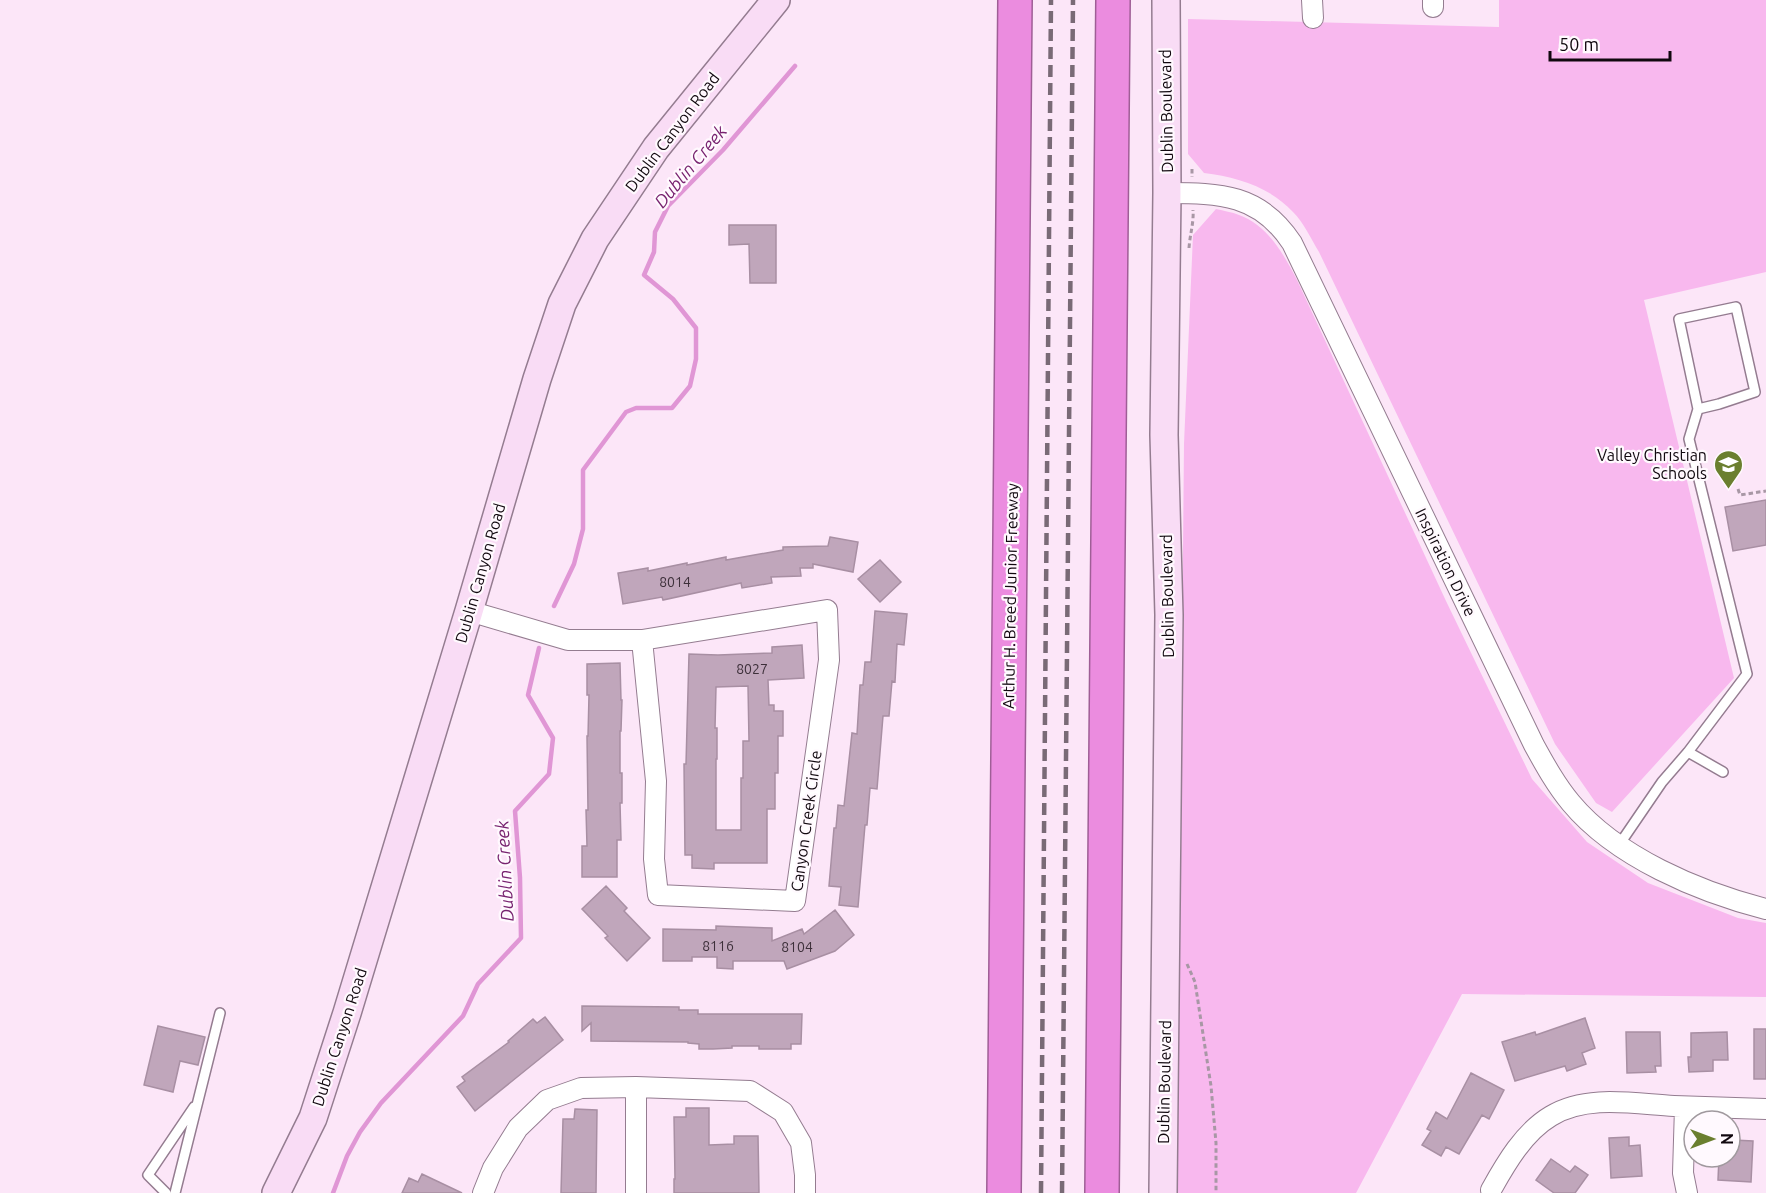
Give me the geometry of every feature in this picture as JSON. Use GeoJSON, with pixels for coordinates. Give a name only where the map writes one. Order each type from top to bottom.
{"type":"FeatureCollection","features":[{"type":"Feature","properties":{"kind":"highway","name":"Arthur H. Breed Junior Freeway"},"geometry":{"type":"LineString","coordinates":[[1004,1193],[1015,0]]}},
{"type":"Feature","properties":{"kind":"highway"},"geometry":{"type":"LineString","coordinates":[[1102,1193],[1113,0]]}},
{"type":"Feature","properties":{"kind":"main road","name":"Dublin Canyon Road"},"geometry":{"type":"LineString","coordinates":[[276,1193],[313,1118],[347,1013],[537,379],[562,304],[595,239],[656,148],[776,0]]}},
{"type":"Feature","properties":{"kind":"main road","name":"Dublin Boulevard"},"geometry":{"type":"LineString","coordinates":[[1163,1193],[1168,615],[1164,435],[1167,193],[1166,0]]}},
{"type":"Feature","properties":{"kind":"street","name":"Inspiration Drive"},"geometry":{"type":"LineString","coordinates":[[1167,193],[1211,194],[1238,199],[1261,211],[1287,235],[1301,258],[1542,760],[1572,805],[1598,830],[1660,869],[1723,897],[1766,909]]}},
{"type":"Feature","properties":{"kind":"street","name":"Canyon Creek Circle"},"geometry":{"type":"LineString","coordinates":[[469,611],[568,640],[642,640],[827,610],[829,660],[795,901],[658,895],[654,859],[656,781],[642,640]]}},
{"type":"Feature","properties":{"kind":"street"},"geometry":{"type":"LineString","coordinates":[[636,1087],[636,1193]]}},
{"type":"Feature","properties":{"kind":"street"},"geometry":{"type":"LineString","coordinates":[[483,1193],[493,1168],[518,1128],[548,1100],[581,1088],[636,1087],[750,1091],[783,1112],[801,1143],[805,1193]]}},
{"type":"Feature","properties":{"kind":"street"},"geometry":{"type":"LineString","coordinates":[[1491,1190],[1516,1151],[1533,1130],[1548,1118],[1577,1105],[1600,1103],[1766,1109]]}},
{"type":"Feature","properties":{"kind":"street"},"geometry":{"type":"LineString","coordinates":[[1686,1107],[1683,1173],[1687,1193]]}},
{"type":"Feature","properties":{"kind":"lane"},"geometry":{"type":"LineString","coordinates":[[1619,845],[1662,782],[1688,752],[1747,674],[1689,439],[1698,409],[1679,319],[1736,307],[1755,392],[1698,409]]}},
{"type":"Feature","properties":{"kind":"lane"},"geometry":{"type":"LineString","coordinates":[[1688,752],[1723,772]]}},
{"type":"Feature","properties":{"kind":"lane"},"geometry":{"type":"LineString","coordinates":[[175,1193],[220,1013]]}},
{"type":"Feature","properties":{"kind":"lane"},"geometry":{"type":"LineString","coordinates":[[166,1193],[147,1175],[198,1102]]}},
{"type":"Feature","properties":{"kind":"path"},"geometry":{"type":"LineString","coordinates":[[1738,489],[1740,495],[1766,491]]}},
{"type":"Feature","properties":{"kind":"path"},"geometry":{"type":"LineString","coordinates":[[1184,955],[1195,982],[1211,1086],[1216,1143],[1216,1193]]}},
{"type":"Feature","properties":{"kind":"shaded area"},"geometry":{"type":"Polygon","coordinates":[[[1499,0],[1766,0],[1766,272],[1644,300],[1734,678],[1612,812],[1596,803],[1555,744],[1319,252],[1304,226],[1284,203],[1274,196],[1229,177],[1204,173],[1188,154],[1188,19],[1499,27],[1499,0]]]}},
{"type":"Feature","properties":{"kind":"shaded area"},"geometry":{"type":"Polygon","coordinates":[[[1216,209],[1239,215],[1267,233],[1292,270],[1446,601],[1532,779],[1587,842],[1648,883],[1738,918],[1766,923],[1766,997],[1462,994],[1356,1193],[1177,1193],[1184,444],[1193,235],[1216,209]]]}},
{"type":"Feature","properties":{"kind":"building"},"geometry":{"type":"Polygon","coordinates":[[[729,225],[776,225],[776,283],[750,283],[749,244],[729,245],[729,225]]]}},
{"type":"Feature","properties":{"kind":"building"},"geometry":{"type":"Polygon","coordinates":[[[1766,500],[1766,545],[1733,551],[1725,507],[1766,500]]]}},
{"type":"Feature","properties":{"kind":"building"},"geometry":{"type":"Polygon","coordinates":[[[830,537],[858,542],[853,572],[813,564],[813,568],[800,568],[801,576],[771,577],[772,583],[742,588],[741,583],[663,600],[662,597],[623,604],[618,573],[648,568],[648,571],[726,557],[726,560],[783,550],[783,547],[828,546],[830,537]]]}},
{"type":"Feature","properties":{"kind":"building"},"geometry":{"type":"Polygon","coordinates":[[[880,560],[901,582],[880,602],[858,579],[880,560]]]}},
{"type":"Feature","properties":{"kind":"building"},"geometry":{"type":"Polygon","coordinates":[[[875,611],[907,614],[904,645],[897,644],[895,682],[892,681],[889,716],[883,716],[877,789],[870,788],[858,907],[839,905],[841,887],[829,886],[834,828],[836,828],[838,805],[844,806],[852,733],[857,734],[860,685],[863,685],[865,662],[871,662],[875,611]]]}},
{"type":"Feature","properties":{"kind":"building"},"geometry":{"type":"Polygon","coordinates":[[[802,645],[804,678],[768,680],[769,705],[774,705],[774,711],[783,711],[783,736],[778,736],[775,809],[767,809],[767,863],[714,863],[714,869],[692,868],[692,855],[685,855],[684,764],[686,764],[689,654],[772,653],[772,647],[802,645]],[[748,686],[716,687],[716,830],[741,830],[743,741],[749,741],[748,686]]]}},
{"type":"Feature","properties":{"kind":"building"},"geometry":{"type":"Polygon","coordinates":[[[620,663],[622,803],[620,803],[621,840],[617,840],[617,877],[582,877],[582,846],[587,846],[586,810],[588,810],[587,664],[620,663]]]}},
{"type":"Feature","properties":{"kind":"building"},"geometry":{"type":"Polygon","coordinates":[[[606,886],[627,908],[624,911],[650,938],[627,961],[605,938],[608,936],[582,909],[606,886]]]}},
{"type":"Feature","properties":{"kind":"building"},"geometry":{"type":"Polygon","coordinates":[[[835,910],[854,935],[835,951],[787,969],[784,961],[733,961],[733,969],[717,968],[717,957],[692,957],[692,961],[663,961],[663,929],[716,930],[716,926],[772,928],[772,941],[802,929],[804,934],[835,910]]]}},
{"type":"Feature","properties":{"kind":"building"},"geometry":{"type":"Polygon","coordinates":[[[582,1006],[679,1007],[679,1010],[698,1010],[698,1014],[802,1014],[801,1044],[791,1044],[791,1049],[732,1046],[732,1048],[699,1049],[699,1044],[688,1042],[591,1041],[591,1023],[582,1031],[582,1006]]]}},
{"type":"Feature","properties":{"kind":"building"},"geometry":{"type":"Polygon","coordinates":[[[545,1017],[563,1040],[475,1111],[457,1087],[465,1081],[462,1077],[509,1042],[533,1019],[537,1023],[545,1017]]]}},
{"type":"Feature","properties":{"kind":"building"},"geometry":{"type":"Polygon","coordinates":[[[1585,1018],[1595,1048],[1582,1053],[1586,1064],[1567,1071],[1565,1066],[1515,1081],[1502,1042],[1535,1032],[1536,1035],[1585,1018]]]}},
{"type":"Feature","properties":{"kind":"building"},"geometry":{"type":"Polygon","coordinates":[[[158,1026],[205,1037],[198,1065],[180,1061],[173,1092],[144,1085],[158,1026]]]}},
{"type":"Feature","properties":{"kind":"building"},"geometry":{"type":"Polygon","coordinates":[[[1754,1029],[1766,1029],[1766,1079],[1754,1079],[1754,1029]]]}},
{"type":"Feature","properties":{"kind":"building"},"geometry":{"type":"Polygon","coordinates":[[[1626,1032],[1660,1032],[1661,1066],[1655,1066],[1656,1072],[1627,1073],[1626,1032]]]}},
{"type":"Feature","properties":{"kind":"building"},"geometry":{"type":"Polygon","coordinates":[[[1727,1032],[1728,1060],[1713,1060],[1713,1071],[1689,1072],[1691,1033],[1727,1032]]]}},
{"type":"Feature","properties":{"kind":"building"},"geometry":{"type":"Polygon","coordinates":[[[1471,1073],[1504,1090],[1489,1119],[1482,1115],[1459,1154],[1446,1147],[1441,1156],[1422,1145],[1431,1131],[1427,1129],[1436,1112],[1447,1119],[1471,1073]]]}},
{"type":"Feature","properties":{"kind":"building"},"geometry":{"type":"Polygon","coordinates":[[[686,1108],[709,1108],[709,1145],[734,1144],[734,1136],[758,1136],[759,1193],[674,1193],[674,1117],[686,1117],[686,1108]]]}},
{"type":"Feature","properties":{"kind":"building"},"geometry":{"type":"Polygon","coordinates":[[[575,1109],[597,1110],[596,1193],[561,1193],[563,1119],[574,1119],[575,1109]]]}},
{"type":"Feature","properties":{"kind":"building"},"geometry":{"type":"Polygon","coordinates":[[[1629,1137],[1629,1146],[1640,1145],[1642,1176],[1611,1178],[1609,1138],[1629,1137]]]}},
{"type":"Feature","properties":{"kind":"building"},"geometry":{"type":"Polygon","coordinates":[[[1742,1140],[1753,1141],[1751,1182],[1718,1180],[1718,1169],[1742,1169],[1742,1140]]]}},
{"type":"Feature","properties":{"kind":"building"},"geometry":{"type":"Polygon","coordinates":[[[1551,1159],[1570,1172],[1575,1166],[1588,1175],[1575,1193],[1554,1193],[1536,1180],[1551,1159]]]}},
{"type":"Feature","properties":{"kind":"building"},"geometry":{"type":"Polygon","coordinates":[[[422,1174],[462,1193],[402,1193],[409,1178],[418,1182],[422,1174]]]}},
{"type":"Feature","properties":{"kind":"waterway","name":"Dublin Creek"},"geometry":{"type":"LineString","coordinates":[[554,606],[574,564],[583,529],[583,470],[626,412],[636,408],[672,408],[690,386],[696,359],[696,328],[673,299],[644,275],[654,252],[655,232],[668,206],[723,150],[795,66]]}},
{"type":"Feature","properties":{"kind":"waterway","name":"Dublin Creek"},"geometry":{"type":"LineString","coordinates":[[333,1193],[347,1156],[360,1132],[381,1103],[463,1016],[478,984],[521,938],[520,878],[515,811],[549,774],[553,738],[528,695],[539,648]]}},
{"type":"Feature","properties":{"kind":"railway"},"geometry":{"type":"LineString","coordinates":[[1041,1193],[1051,0]]}},
{"type":"Feature","properties":{"kind":"railway"},"geometry":{"type":"LineString","coordinates":[[1062,1193],[1073,0]]}},
{"type":"Feature","properties":{"kind":"place","name":"Valley Christian Schools"},"geometry":{"type":"Point","coordinates":[1728,490]}}]}
